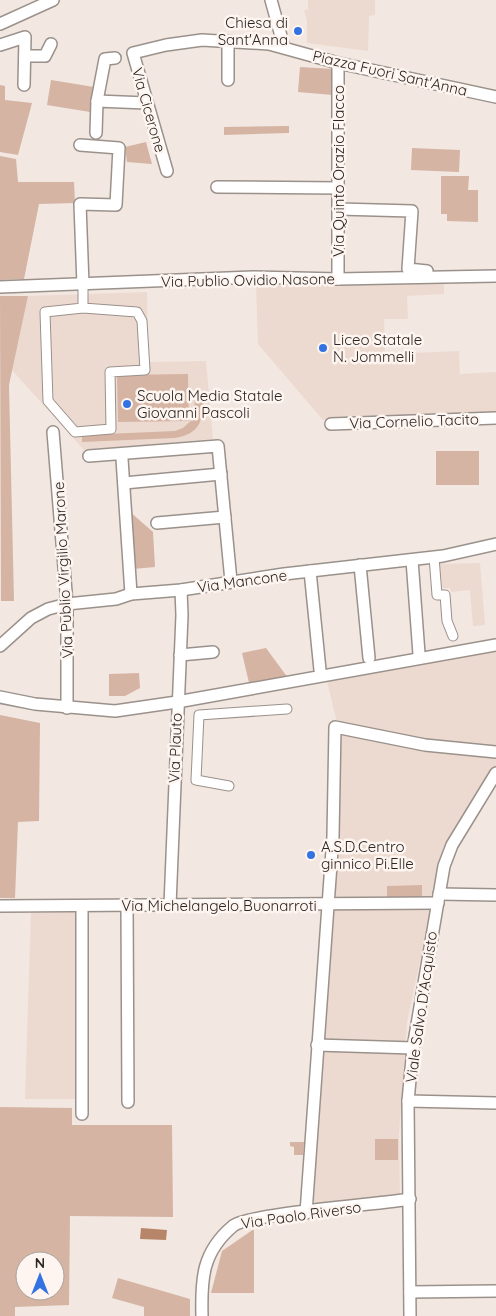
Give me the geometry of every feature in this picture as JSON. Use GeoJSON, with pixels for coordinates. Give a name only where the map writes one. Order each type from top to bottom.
{"type":"FeatureCollection","features":[{"type":"Feature","properties":{"kind":"street"},"geometry":{"type":"LineString","coordinates":[[0,24],[53,0]]}},
{"type":"Feature","properties":{"kind":"street"},"geometry":{"type":"LineString","coordinates":[[270,0],[284,47]]}},
{"type":"Feature","properties":{"kind":"street"},"geometry":{"type":"LineString","coordinates":[[0,45],[25,37],[24,85]]}},
{"type":"Feature","properties":{"kind":"street","name":"Via Cicerone"},"geometry":{"type":"LineString","coordinates":[[167,171],[132,53],[166,44],[202,40],[269,44],[284,47]]}},
{"type":"Feature","properties":{"kind":"street"},"geometry":{"type":"LineString","coordinates":[[228,42],[228,80]]}},
{"type":"Feature","properties":{"kind":"street"},"geometry":{"type":"LineString","coordinates":[[25,58],[45,56],[51,44]]}},
{"type":"Feature","properties":{"kind":"street","name":"Piazza Fuori Sant'Anna"},"geometry":{"type":"LineString","coordinates":[[284,47],[338,63],[496,97]]}},
{"type":"Feature","properties":{"kind":"street"},"geometry":{"type":"LineString","coordinates":[[25,58],[44,61]]}},
{"type":"Feature","properties":{"kind":"street"},"geometry":{"type":"LineString","coordinates":[[96,133],[97,101],[105,59],[115,58]]}},
{"type":"Feature","properties":{"kind":"street","name":"Via Quinto Orazio Flacco"},"geometry":{"type":"LineString","coordinates":[[338,63],[338,279]]}},
{"type":"Feature","properties":{"kind":"street"},"geometry":{"type":"LineString","coordinates":[[97,101],[146,102]]}},
{"type":"Feature","properties":{"kind":"street"},"geometry":{"type":"LineString","coordinates":[[80,146],[119,148],[116,205],[80,204],[83,308]]}},
{"type":"Feature","properties":{"kind":"street"},"geometry":{"type":"LineString","coordinates":[[216,187],[339,188]]}},
{"type":"Feature","properties":{"kind":"street"},"geometry":{"type":"LineString","coordinates":[[339,209],[412,211],[408,269],[428,271]]}},
{"type":"Feature","properties":{"kind":"street","name":"Via Publio Ovidio Nasone"},"geometry":{"type":"LineString","coordinates":[[0,287],[253,277],[338,279],[496,276]]}},
{"type":"Feature","properties":{"kind":"street"},"geometry":{"type":"LineString","coordinates":[[83,308],[137,312],[142,321],[145,370],[110,372],[111,429],[75,432],[48,401],[45,312],[83,308]]}},
{"type":"Feature","properties":{"kind":"street","name":"Via Cornelio Tacito"},"geometry":{"type":"LineString","coordinates":[[331,424],[496,418]]}},
{"type":"Feature","properties":{"kind":"street","name":"Via Publio Virgilio Marone"},"geometry":{"type":"LineString","coordinates":[[53,432],[67,604],[67,708]]}},
{"type":"Feature","properties":{"kind":"street"},"geometry":{"type":"LineString","coordinates":[[89,456],[218,446],[231,581]]}},
{"type":"Feature","properties":{"kind":"street"},"geometry":{"type":"LineString","coordinates":[[122,459],[131,594]]}},
{"type":"Feature","properties":{"kind":"street"},"geometry":{"type":"LineString","coordinates":[[124,483],[221,474]]}},
{"type":"Feature","properties":{"kind":"street"},"geometry":{"type":"LineString","coordinates":[[157,523],[225,517]]}},
{"type":"Feature","properties":{"kind":"street","name":"Via Mancone"},"geometry":{"type":"LineString","coordinates":[[0,646],[31,618],[48,609],[67,604],[116,599],[131,594],[181,590],[231,581],[434,557],[496,544]]}},
{"type":"Feature","properties":{"kind":"street"},"geometry":{"type":"LineString","coordinates":[[434,557],[437,595],[445,595],[446,620],[453,636]]}},
{"type":"Feature","properties":{"kind":"street"},"geometry":{"type":"LineString","coordinates":[[412,560],[419,654]]}},
{"type":"Feature","properties":{"kind":"street"},"geometry":{"type":"LineString","coordinates":[[360,565],[369,658]]}},
{"type":"Feature","properties":{"kind":"street"},"geometry":{"type":"LineString","coordinates":[[310,571],[320,670]]}},
{"type":"Feature","properties":{"kind":"street","name":"Via Plauto"},"geometry":{"type":"LineString","coordinates":[[170,905],[181,590]]}},
{"type":"Feature","properties":{"kind":"street"},"geometry":{"type":"LineString","coordinates":[[0,697],[34,704],[115,711],[177,702],[496,645]]}},
{"type":"Feature","properties":{"kind":"street"},"geometry":{"type":"LineString","coordinates":[[180,655],[214,652]]}},
{"type":"Feature","properties":{"kind":"street"},"geometry":{"type":"LineString","coordinates":[[229,786],[196,780],[199,715],[287,709]]}},
{"type":"Feature","properties":{"kind":"street"},"geometry":{"type":"LineString","coordinates":[[306,1213],[333,836],[335,727],[425,745],[496,752]]}},
{"type":"Feature","properties":{"kind":"street","name":"Viale Salvo D'Acquisto"},"geometry":{"type":"LineString","coordinates":[[410,1316],[408,1101],[413,1048],[444,866],[452,845],[496,773]]}},
{"type":"Feature","properties":{"kind":"street","name":"Via Michelangelo Buonarroti"},"geometry":{"type":"LineString","coordinates":[[0,906],[328,905],[496,895]]}},
{"type":"Feature","properties":{"kind":"street"},"geometry":{"type":"LineString","coordinates":[[82,906],[82,1114]]}},
{"type":"Feature","properties":{"kind":"street"},"geometry":{"type":"LineString","coordinates":[[126,906],[128,1102]]}},
{"type":"Feature","properties":{"kind":"street"},"geometry":{"type":"LineString","coordinates":[[317,1045],[413,1048]]}},
{"type":"Feature","properties":{"kind":"street"},"geometry":{"type":"LineString","coordinates":[[408,1101],[496,1103]]}},
{"type":"Feature","properties":{"kind":"street","name":"Via Paolo Riverso"},"geometry":{"type":"LineString","coordinates":[[202,1316],[201,1283],[207,1257],[234,1224],[261,1217],[410,1200]]}},
{"type":"Feature","properties":{"kind":"street"},"geometry":{"type":"LineString","coordinates":[[410,1292],[496,1291]]}},
{"type":"Feature","properties":{"kind":"shaded area"},"geometry":{"type":"Polygon","coordinates":[[[308,0],[375,0],[375,15],[369,16],[368,51],[307,43],[307,21],[304,10],[308,10],[308,0]]]}},
{"type":"Feature","properties":{"kind":"shaded area"},"geometry":{"type":"Polygon","coordinates":[[[300,67],[334,69],[333,95],[298,92],[300,67]]]}},
{"type":"Feature","properties":{"kind":"shaded area"},"geometry":{"type":"Polygon","coordinates":[[[51,80],[94,87],[90,112],[47,105],[51,80]]]}},
{"type":"Feature","properties":{"kind":"shaded area"},"geometry":{"type":"Polygon","coordinates":[[[0,85],[5,86],[5,100],[32,103],[18,155],[0,152],[0,85]]]}},
{"type":"Feature","properties":{"kind":"shaded area"},"geometry":{"type":"Polygon","coordinates":[[[289,126],[289,133],[224,135],[224,127],[289,126]]]}},
{"type":"Feature","properties":{"kind":"shaded area"},"geometry":{"type":"Polygon","coordinates":[[[146,142],[152,164],[127,162],[125,147],[146,142]]]}},
{"type":"Feature","properties":{"kind":"shaded area"},"geometry":{"type":"Polygon","coordinates":[[[412,148],[460,150],[459,172],[411,170],[412,148]]]}},
{"type":"Feature","properties":{"kind":"shaded area"},"geometry":{"type":"Polygon","coordinates":[[[0,156],[16,159],[18,182],[74,182],[75,203],[39,204],[24,279],[0,280],[0,156]]]}},
{"type":"Feature","properties":{"kind":"shaded area"},"geometry":{"type":"Polygon","coordinates":[[[441,176],[469,176],[468,190],[478,190],[478,222],[447,221],[447,214],[441,214],[441,176]]]}},
{"type":"Feature","properties":{"kind":"shaded area","name":"Liceo Statale N. Jommelli"},"geometry":{"type":"Polygon","coordinates":[[[444,281],[444,294],[407,296],[408,319],[384,319],[385,354],[459,351],[460,374],[496,372],[496,415],[323,420],[258,344],[256,285],[444,281]]]}},
{"type":"Feature","properties":{"kind":"shaded area","name":"Scuola Media Statale Giovanni Pascoli"},"geometry":{"type":"Polygon","coordinates":[[[147,292],[148,362],[206,361],[213,439],[84,450],[12,370],[28,296],[147,292]]]}},
{"type":"Feature","properties":{"kind":"shaded area"},"geometry":{"type":"Polygon","coordinates":[[[0,296],[28,296],[9,385],[14,601],[1,601],[0,296]]]}},
{"type":"Feature","properties":{"kind":"shaded area"},"geometry":{"type":"Polygon","coordinates":[[[188,374],[189,421],[118,422],[117,375],[188,374]]]}},
{"type":"Feature","properties":{"kind":"shaded area"},"geometry":{"type":"Polygon","coordinates":[[[195,396],[204,396],[203,412],[199,424],[184,436],[82,442],[82,435],[175,431],[183,428],[194,418],[195,396]]]}},
{"type":"Feature","properties":{"kind":"shaded area"},"geometry":{"type":"Polygon","coordinates":[[[436,451],[479,451],[479,485],[436,485],[436,451]]]}},
{"type":"Feature","properties":{"kind":"shaded area"},"geometry":{"type":"Polygon","coordinates":[[[129,511],[153,532],[155,567],[133,569],[129,511]]]}},
{"type":"Feature","properties":{"kind":"shaded area"},"geometry":{"type":"Polygon","coordinates":[[[480,563],[485,625],[473,626],[470,590],[451,592],[450,588],[442,588],[440,564],[480,563]]]}},
{"type":"Feature","properties":{"kind":"shaded area"},"geometry":{"type":"Polygon","coordinates":[[[266,648],[288,678],[250,687],[242,653],[266,648]]]}},
{"type":"Feature","properties":{"kind":"shaded area"},"geometry":{"type":"Polygon","coordinates":[[[496,648],[496,768],[437,882],[407,1022],[399,1135],[400,1198],[313,1206],[335,896],[340,735],[327,681],[340,676],[496,648]]]}},
{"type":"Feature","properties":{"kind":"shaded area"},"geometry":{"type":"Polygon","coordinates":[[[139,673],[140,688],[125,696],[109,696],[109,674],[139,673]]]}},
{"type":"Feature","properties":{"kind":"shaded area"},"geometry":{"type":"Polygon","coordinates":[[[0,715],[40,723],[39,821],[18,822],[15,898],[0,898],[0,715]]]}},
{"type":"Feature","properties":{"kind":"shaded area"},"geometry":{"type":"Polygon","coordinates":[[[422,885],[422,897],[387,897],[387,886],[422,885]]]}},
{"type":"Feature","properties":{"kind":"shaded area"},"geometry":{"type":"Polygon","coordinates":[[[77,912],[75,1099],[25,1099],[31,913],[77,912]]]}},
{"type":"Feature","properties":{"kind":"shaded area"},"geometry":{"type":"Polygon","coordinates":[[[0,1107],[72,1108],[72,1125],[172,1125],[173,1217],[70,1216],[69,1305],[15,1307],[15,1316],[0,1316],[0,1107]]]}},
{"type":"Feature","properties":{"kind":"shaded area"},"geometry":{"type":"Polygon","coordinates":[[[375,1139],[398,1139],[398,1160],[375,1160],[375,1139]]]}},
{"type":"Feature","properties":{"kind":"shaded area"},"geometry":{"type":"Polygon","coordinates":[[[290,1142],[304,1142],[303,1155],[294,1155],[294,1147],[290,1146],[290,1142]]]}},
{"type":"Feature","properties":{"kind":"shaded area"},"geometry":{"type":"Polygon","coordinates":[[[141,1228],[167,1230],[166,1240],[140,1239],[141,1228]]]}},
{"type":"Feature","properties":{"kind":"shaded area"},"geometry":{"type":"Polygon","coordinates":[[[254,1229],[254,1293],[211,1293],[222,1251],[254,1229]]]}},
{"type":"Feature","properties":{"kind":"shaded area"},"geometry":{"type":"Polygon","coordinates":[[[118,1278],[190,1299],[190,1316],[144,1316],[144,1307],[112,1298],[118,1278]]]}},
{"type":"Feature","properties":{"kind":"place","name":"Chiesa di Sant'Anna"},"geometry":{"type":"Point","coordinates":[298,31]}},
{"type":"Feature","properties":{"kind":"place","name":"Liceo Statale N. Jommelli"},"geometry":{"type":"Point","coordinates":[323,348]}},
{"type":"Feature","properties":{"kind":"place","name":"Scuola Media Statale Giovanni Pascoli"},"geometry":{"type":"Point","coordinates":[127,404]}},
{"type":"Feature","properties":{"kind":"place","name":"A.S.D.Centro ginnico Pi.Elle"},"geometry":{"type":"Point","coordinates":[311,855]}}]}
